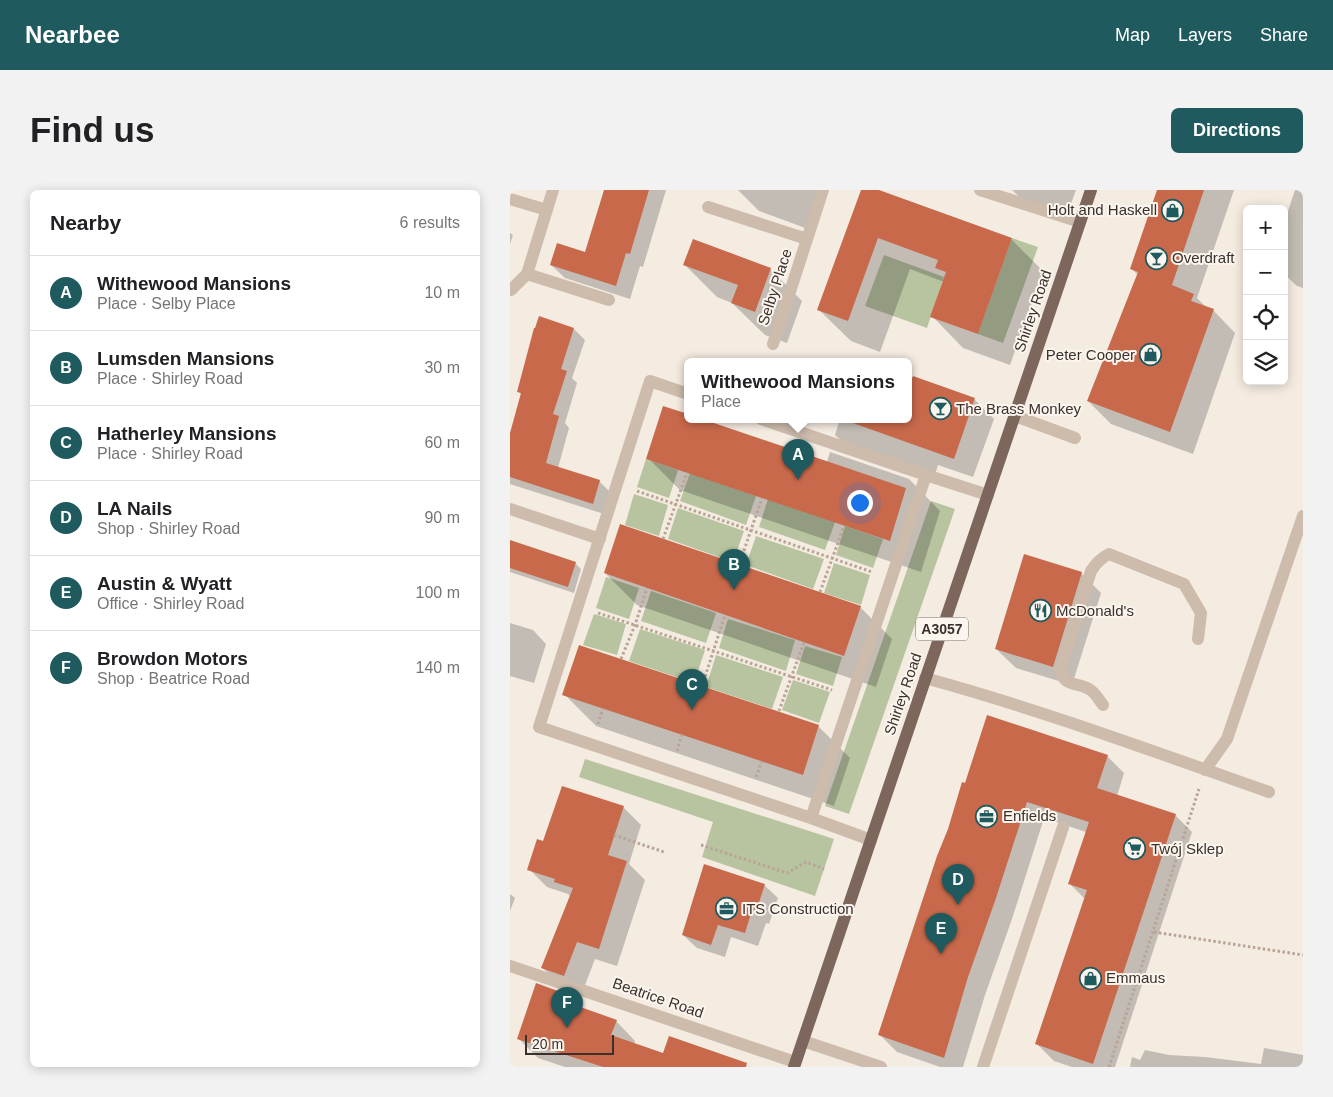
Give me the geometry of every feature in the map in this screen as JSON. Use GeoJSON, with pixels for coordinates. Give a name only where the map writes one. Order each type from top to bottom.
{"type":"FeatureCollection","features":[{"type":"Feature","properties":{"kind":"main road","name":"Shirley Road"},"geometry":{"type":"LineString","coordinates":[[795,1064],[1091,190]]}},
{"type":"Feature","properties":{"kind":"street"},"geometry":{"type":"LineString","coordinates":[[511,290],[527,274],[553,190]]}},
{"type":"Feature","properties":{"kind":"street","name":"Selby Place"},"geometry":{"type":"LineString","coordinates":[[773,344],[823,190]]}},
{"type":"Feature","properties":{"kind":"street"},"geometry":{"type":"LineString","coordinates":[[980,190],[1080,222]]}},
{"type":"Feature","properties":{"kind":"street"},"geometry":{"type":"LineString","coordinates":[[510,199],[547,210]]}},
{"type":"Feature","properties":{"kind":"street","name":"Selby Place"},"geometry":{"type":"LineString","coordinates":[[708,207],[807,239]]}},
{"type":"Feature","properties":{"kind":"street"},"geometry":{"type":"LineString","coordinates":[[527,274],[609,300]]}},
{"type":"Feature","properties":{"kind":"street"},"geometry":{"type":"LineString","coordinates":[[684,393],[650,381],[539,727],[871,840]]}},
{"type":"Feature","properties":{"kind":"street"},"geometry":{"type":"LineString","coordinates":[[1014,416],[1074,438]]}},
{"type":"Feature","properties":{"kind":"street"},"geometry":{"type":"LineString","coordinates":[[772,423],[988,495]]}},
{"type":"Feature","properties":{"kind":"street"},"geometry":{"type":"LineString","coordinates":[[811,818],[926,475]]}},
{"type":"Feature","properties":{"kind":"street"},"geometry":{"type":"LineString","coordinates":[[510,510],[600,539]]}},
{"type":"Feature","properties":{"kind":"street"},"geometry":{"type":"LineString","coordinates":[[1205,770],[1228,739],[1303,516]]}},
{"type":"Feature","properties":{"kind":"street"},"geometry":{"type":"LineString","coordinates":[[1103,705],[1090,689],[1067,681],[1062,677],[1060,670],[1091,571],[1103,557],[1109,554],[1184,584],[1201,613],[1198,639]]}},
{"type":"Feature","properties":{"kind":"street"},"geometry":{"type":"LineString","coordinates":[[926,678],[1094,730],[1269,792]]}},
{"type":"Feature","properties":{"kind":"street"},"geometry":{"type":"LineString","coordinates":[[983,1067],[1063,827]]}},
{"type":"Feature","properties":{"kind":"street","name":"Beatrice Road"},"geometry":{"type":"LineString","coordinates":[[510,966],[795,1064]]}},
{"type":"Feature","properties":{"kind":"street"},"geometry":{"type":"LineString","coordinates":[[803,1040],[881,1067]]}},
{"type":"Feature","properties":{"kind":"path"},"geometry":{"type":"LineString","coordinates":[[663,539],[687,473]]}},
{"type":"Feature","properties":{"kind":"path"},"geometry":{"type":"LineString","coordinates":[[617,485],[891,579]]}},
{"type":"Feature","properties":{"kind":"path"},"geometry":{"type":"LineString","coordinates":[[739,565],[762,498]]}},
{"type":"Feature","properties":{"kind":"path"},"geometry":{"type":"LineString","coordinates":[[820,592],[844,526]]}},
{"type":"Feature","properties":{"kind":"path"},"geometry":{"type":"LineString","coordinates":[[621,659],[647,588]]}},
{"type":"Feature","properties":{"kind":"path"},"geometry":{"type":"LineString","coordinates":[[578,606],[851,697]]}},
{"type":"Feature","properties":{"kind":"path"},"geometry":{"type":"LineString","coordinates":[[702,686],[725,615]]}},
{"type":"Feature","properties":{"kind":"path"},"geometry":{"type":"LineString","coordinates":[[779,711],[804,642]]}},
{"type":"Feature","properties":{"kind":"path"},"geometry":{"type":"LineString","coordinates":[[1109,1067],[1205,770]]}},
{"type":"Feature","properties":{"kind":"path"},"geometry":{"type":"LineString","coordinates":[[614,835],[664,852]]}},
{"type":"Feature","properties":{"kind":"path"},"geometry":{"type":"LineString","coordinates":[[701,846],[787,873],[806,862],[824,869]]}},
{"type":"Feature","properties":{"kind":"path"},"geometry":{"type":"LineString","coordinates":[[1154,932],[1303,955]]}},
{"type":"Feature","properties":{"kind":"green space"},"geometry":{"type":"Polygon","coordinates":[[[1012,238],[1038,247],[1003,343],[978,334],[1012,238]]]}},
{"type":"Feature","properties":{"kind":"green space"},"geometry":{"type":"Polygon","coordinates":[[[884,255],[944,277],[927,328],[865,306],[884,255]]]}},
{"type":"Feature","properties":{"kind":"green space"},"geometry":{"type":"Polygon","coordinates":[[[646,459],[678,470],[669,498],[637,487],[646,459]]]}},
{"type":"Feature","properties":{"kind":"green space"},"geometry":{"type":"Polygon","coordinates":[[[690,473],[756,496],[746,525],[680,501],[690,473]]]}},
{"type":"Feature","properties":{"kind":"green space"},"geometry":{"type":"Polygon","coordinates":[[[634,494],[668,505],[659,536],[625,525],[634,494]]]}},
{"type":"Feature","properties":{"kind":"green space"},"geometry":{"type":"Polygon","coordinates":[[[768,499],[835,522],[825,550],[759,527],[768,499]]]}},
{"type":"Feature","properties":{"kind":"green space"},"geometry":{"type":"Polygon","coordinates":[[[931,501],[955,509],[849,814],[825,806],[931,501]]]}},
{"type":"Feature","properties":{"kind":"green space"},"geometry":{"type":"Polygon","coordinates":[[[678,508],[744,531],[733,562],[668,539],[678,508]]]}},
{"type":"Feature","properties":{"kind":"green space"},"geometry":{"type":"Polygon","coordinates":[[[845,526],[883,539],[873,568],[836,555],[845,526]]]}},
{"type":"Feature","properties":{"kind":"green space"},"geometry":{"type":"Polygon","coordinates":[[[756,536],[824,559],[813,589],[746,565],[756,536]]]}},
{"type":"Feature","properties":{"kind":"green space"},"geometry":{"type":"Polygon","coordinates":[[[834,563],[870,575],[861,605],[824,593],[834,563]]]}},
{"type":"Feature","properties":{"kind":"green space"},"geometry":{"type":"Polygon","coordinates":[[[606,577],[639,588],[629,619],[596,608],[606,577]]]}},
{"type":"Feature","properties":{"kind":"green space"},"geometry":{"type":"Polygon","coordinates":[[[651,591],[716,613],[706,643],[641,621],[651,591]]]}},
{"type":"Feature","properties":{"kind":"green space"},"geometry":{"type":"Polygon","coordinates":[[[594,614],[626,624],[617,655],[583,645],[594,614]]]}},
{"type":"Feature","properties":{"kind":"green space"},"geometry":{"type":"Polygon","coordinates":[[[728,619],[795,640],[786,671],[719,648],[728,619]]]}},
{"type":"Feature","properties":{"kind":"green space"},"geometry":{"type":"Polygon","coordinates":[[[640,629],[705,650],[694,683],[629,661],[640,629]]]}},
{"type":"Feature","properties":{"kind":"green space"},"geometry":{"type":"Polygon","coordinates":[[[805,646],[842,657],[833,686],[796,674],[805,646]]]}},
{"type":"Feature","properties":{"kind":"green space"},"geometry":{"type":"Polygon","coordinates":[[[716,655],[783,677],[772,709],[706,687],[716,655]]]}},
{"type":"Feature","properties":{"kind":"green space"},"geometry":{"type":"Polygon","coordinates":[[[793,680],[830,692],[819,723],[782,710],[793,680]]]}},
{"type":"Feature","properties":{"kind":"green space"},"geometry":{"type":"Polygon","coordinates":[[[585,759],[834,839],[815,896],[702,857],[713,822],[579,777],[585,759]]]}},
{"type":"Feature","properties":{"kind":"building"},"geometry":{"type":"Polygon","coordinates":[[[604,190],[649,190],[630,254],[626,253],[616,286],[550,265],[557,243],[585,252],[604,190]]]}},
{"type":"Feature","properties":{"kind":"building"},"geometry":{"type":"Polygon","coordinates":[[[861,190],[879,190],[1012,238],[978,334],[930,317],[946,272],[935,268],[938,260],[878,238],[848,321],[817,310],[861,190]]]}},
{"type":"Feature","properties":{"kind":"building","name":"Peter Cooper"},"geometry":{"type":"Polygon","coordinates":[[[1157,190],[1204,190],[1172,285],[1194,294],[1191,301],[1214,309],[1170,432],[1087,401],[1138,272],[1130,269],[1157,190]]]}},
{"type":"Feature","properties":{"kind":"building"},"geometry":{"type":"Polygon","coordinates":[[[693,239],[771,268],[755,312],[731,303],[738,285],[683,265],[693,239]]]}},
{"type":"Feature","properties":{"kind":"building"},"geometry":{"type":"Polygon","coordinates":[[[539,316],[574,328],[561,369],[567,371],[553,414],[559,416],[546,463],[600,480],[593,504],[510,477],[510,433],[521,393],[517,392],[539,316]]]}},
{"type":"Feature","properties":{"kind":"building","name":"The Brass Monkey"},"geometry":{"type":"Polygon","coordinates":[[[913,376],[975,398],[954,459],[853,423],[912,423],[913,376]]]}},
{"type":"Feature","properties":{"kind":"building"},"geometry":{"type":"Polygon","coordinates":[[[663,406],[684,413],[684,423],[714,423],[906,488],[890,541],[646,459],[663,406]]]}},
{"type":"Feature","properties":{"kind":"building"},"geometry":{"type":"Polygon","coordinates":[[[620,524],[861,606],[844,656],[604,573],[620,524]]]}},
{"type":"Feature","properties":{"kind":"building"},"geometry":{"type":"Polygon","coordinates":[[[510,540],[576,562],[568,587],[510,568],[510,540]]]}},
{"type":"Feature","properties":{"kind":"building","name":"McDonald's"},"geometry":{"type":"Polygon","coordinates":[[[1024,554],[1082,572],[1053,667],[995,649],[1024,554]]]}},
{"type":"Feature","properties":{"kind":"building"},"geometry":{"type":"Polygon","coordinates":[[[579,645],[819,725],[803,775],[562,695],[579,645]]]}},
{"type":"Feature","properties":{"kind":"building"},"geometry":{"type":"Polygon","coordinates":[[[987,715],[1108,755],[1097,788],[1176,814],[1093,1064],[1035,1044],[1087,890],[1068,884],[1089,822],[1027,802],[968,977],[944,1058],[878,1035],[937,856],[948,829],[962,782],[965,783],[987,715]]]}},
{"type":"Feature","properties":{"kind":"building"},"geometry":{"type":"Polygon","coordinates":[[[562,786],[624,806],[608,855],[627,861],[599,949],[577,942],[564,976],[541,968],[573,888],[554,882],[555,879],[527,870],[537,839],[543,841],[562,786]]]}},
{"type":"Feature","properties":{"kind":"building"},"geometry":{"type":"Polygon","coordinates":[[[704,864],[765,884],[756,912],[752,910],[745,933],[718,925],[711,945],[682,935],[704,864]]]}},
{"type":"Feature","properties":{"kind":"building"},"geometry":{"type":"Polygon","coordinates":[[[536,983],[558,991],[555,998],[617,1020],[611,1035],[663,1053],[669,1036],[747,1063],[746,1067],[603,1067],[517,1039],[536,983]]]}},
{"type":"Feature","properties":{"kind":"place","name":"Holt and Haskell"},"geometry":{"type":"Point","coordinates":[1173,210]}},
{"type":"Feature","properties":{"kind":"place","name":"Overdraft"},"geometry":{"type":"Point","coordinates":[1156,258]}},
{"type":"Feature","properties":{"kind":"place","name":"Peter Cooper"},"geometry":{"type":"Point","coordinates":[1151,355]}},
{"type":"Feature","properties":{"kind":"place","name":"The Brass Monkey"},"geometry":{"type":"Point","coordinates":[940,409]}},
{"type":"Feature","properties":{"kind":"place","name":"Withewood Mansions"},"geometry":{"type":"Point","coordinates":[798,480]}},
{"type":"Feature","properties":{"kind":"place","name":"Lumsden Mansions"},"geometry":{"type":"Point","coordinates":[734,590]}},
{"type":"Feature","properties":{"kind":"place","name":"McDonald's"},"geometry":{"type":"Point","coordinates":[1040,611]}},
{"type":"Feature","properties":{"kind":"place","name":"Hatherley Mansions"},"geometry":{"type":"Point","coordinates":[692,710]}},
{"type":"Feature","properties":{"kind":"place","name":"Enfields"},"geometry":{"type":"Point","coordinates":[987,816]}},
{"type":"Feature","properties":{"kind":"place","name":"Twój Sklep"},"geometry":{"type":"Point","coordinates":[1135,849]}},
{"type":"Feature","properties":{"kind":"place","name":"LA Nails"},"geometry":{"type":"Point","coordinates":[958,905]}},
{"type":"Feature","properties":{"kind":"place","name":"ITS Construction"},"geometry":{"type":"Point","coordinates":[726,909]}},
{"type":"Feature","properties":{"kind":"place","name":"Austin & Wyatt"},"geometry":{"type":"Point","coordinates":[941,954]}},
{"type":"Feature","properties":{"kind":"place","name":"Emmaus"},"geometry":{"type":"Point","coordinates":[1090,978]}},
{"type":"Feature","properties":{"kind":"place","name":"Browdon Motors"},"geometry":{"type":"Point","coordinates":[567,1028]}}]}
